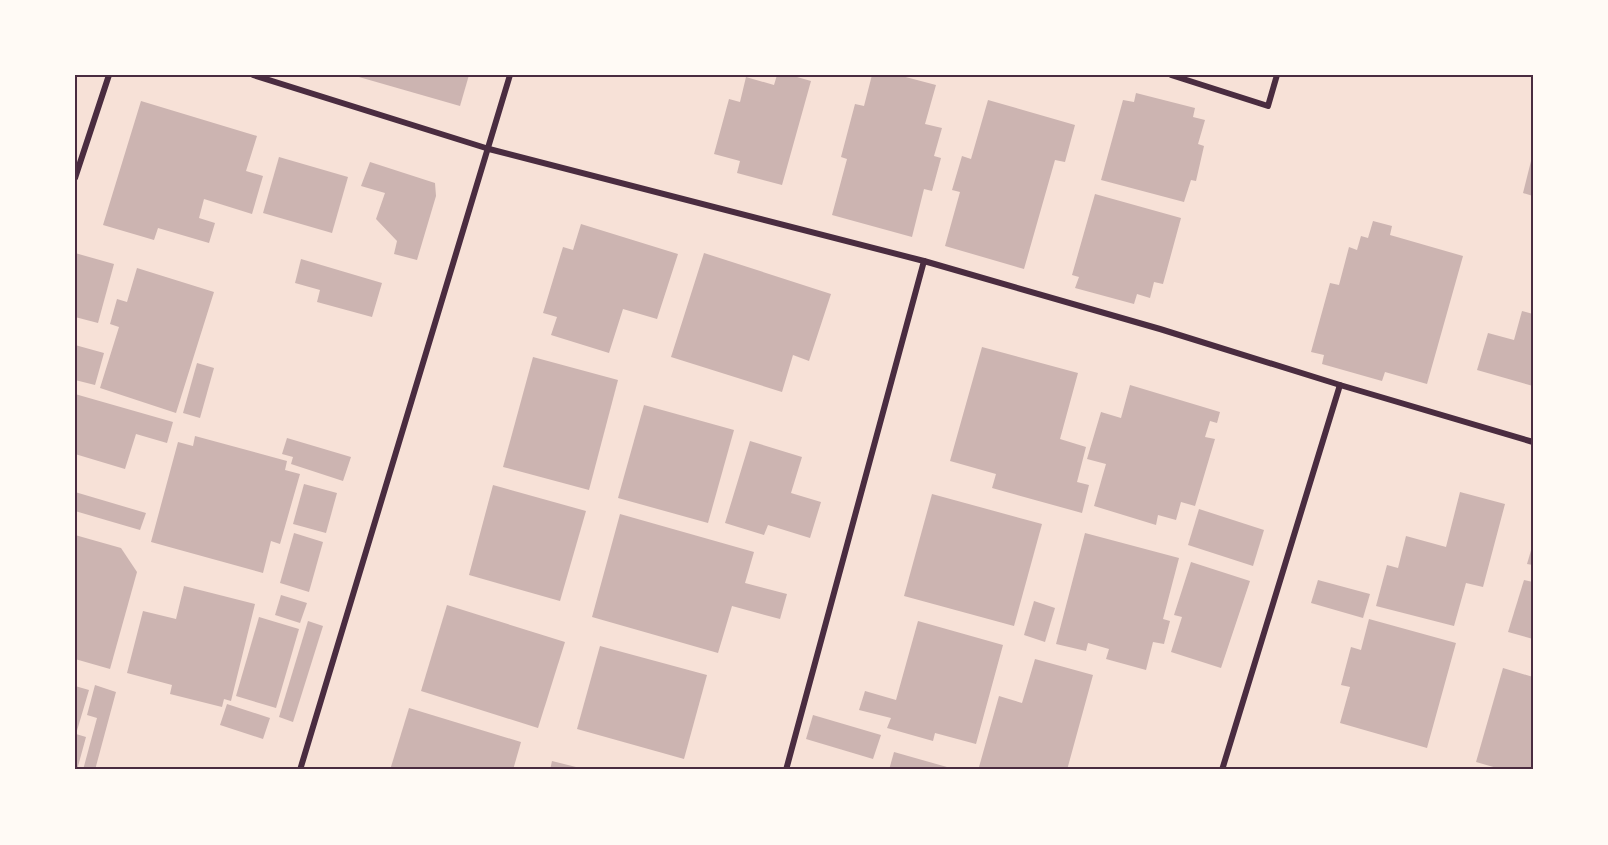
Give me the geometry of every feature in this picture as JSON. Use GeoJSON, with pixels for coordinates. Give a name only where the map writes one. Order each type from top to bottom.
{"type":"FeatureCollection","features":[{"type":"Feature","properties":{"kind":"street"},"geometry":{"type":"LineString","coordinates":[[75,178],[109,75]]}},
{"type":"Feature","properties":{"kind":"street"},"geometry":{"type":"LineString","coordinates":[[253,75],[489,149],[924,261],[1160,329],[1533,442]]}},
{"type":"Feature","properties":{"kind":"street"},"geometry":{"type":"LineString","coordinates":[[300,770],[510,75]]}},
{"type":"Feature","properties":{"kind":"street"},"geometry":{"type":"LineString","coordinates":[[1171,75],[1268,106],[1277,75]]}},
{"type":"Feature","properties":{"kind":"street"},"geometry":{"type":"LineString","coordinates":[[786,770],[924,261]]}},
{"type":"Feature","properties":{"kind":"street"},"geometry":{"type":"LineString","coordinates":[[1222,770],[1340,385]]}},
{"type":"Feature","properties":{"kind":"building"},"geometry":{"type":"Polygon","coordinates":[[[352,75],[469,75],[460,106],[352,75]]]}},
{"type":"Feature","properties":{"kind":"building"},"geometry":{"type":"Polygon","coordinates":[[[777,75],[790,75],[811,81],[782,185],[737,173],[740,161],[714,154],[729,99],[740,102],[746,77],[774,85],[777,75]]]}},
{"type":"Feature","properties":{"kind":"building"},"geometry":{"type":"Polygon","coordinates":[[[872,75],[898,75],[936,85],[925,124],[942,128],[934,156],[941,158],[932,191],[924,189],[912,237],[832,215],[847,159],[841,157],[855,104],[864,106],[872,75]]]}},
{"type":"Feature","properties":{"kind":"building"},"geometry":{"type":"Polygon","coordinates":[[[1136,93],[1195,108],[1193,117],[1205,120],[1198,144],[1204,146],[1196,181],[1191,180],[1184,202],[1101,180],[1123,100],[1134,102],[1136,93]]]}},
{"type":"Feature","properties":{"kind":"building"},"geometry":{"type":"Polygon","coordinates":[[[988,100],[1075,125],[1065,162],[1055,160],[1024,269],[945,246],[960,192],[952,190],[962,156],[971,159],[988,100]]]}},
{"type":"Feature","properties":{"kind":"building"},"geometry":{"type":"Polygon","coordinates":[[[141,101],[257,136],[246,171],[263,176],[252,214],[204,199],[199,218],[215,223],[209,243],[158,228],[154,240],[103,225],[141,101]]]}},
{"type":"Feature","properties":{"kind":"building"},"geometry":{"type":"Polygon","coordinates":[[[279,157],[348,177],[332,233],[263,213],[279,157]]]}},
{"type":"Feature","properties":{"kind":"building"},"geometry":{"type":"Polygon","coordinates":[[[1533,157],[1533,196],[1523,193],[1533,157]]]}},
{"type":"Feature","properties":{"kind":"building"},"geometry":{"type":"Polygon","coordinates":[[[370,162],[435,183],[436,196],[417,260],[394,254],[397,241],[376,219],[385,193],[361,186],[370,162]]]}},
{"type":"Feature","properties":{"kind":"building"},"geometry":{"type":"Polygon","coordinates":[[[1095,194],[1181,218],[1163,284],[1154,282],[1150,298],[1137,294],[1134,304],[1075,288],[1079,277],[1072,275],[1095,194]]]}},
{"type":"Feature","properties":{"kind":"building"},"geometry":{"type":"Polygon","coordinates":[[[1373,221],[1392,226],[1390,235],[1463,256],[1427,384],[1385,372],[1382,381],[1322,364],[1324,355],[1311,352],[1330,283],[1339,285],[1349,247],[1357,250],[1361,236],[1368,238],[1373,221]]]}},
{"type":"Feature","properties":{"kind":"building"},"geometry":{"type":"Polygon","coordinates":[[[581,224],[678,254],[657,319],[623,309],[609,353],[551,335],[557,317],[543,313],[563,247],[573,250],[581,224]]]}},
{"type":"Feature","properties":{"kind":"building"},"geometry":{"type":"Polygon","coordinates":[[[75,253],[114,264],[98,323],[75,317],[75,253]]]}},
{"type":"Feature","properties":{"kind":"building"},"geometry":{"type":"Polygon","coordinates":[[[704,253],[831,294],[809,361],[793,355],[782,392],[671,357],[704,253]]]}},
{"type":"Feature","properties":{"kind":"building"},"geometry":{"type":"Polygon","coordinates":[[[301,259],[382,283],[372,317],[317,302],[320,290],[295,283],[301,259]]]}},
{"type":"Feature","properties":{"kind":"building"},"geometry":{"type":"Polygon","coordinates":[[[137,268],[214,292],[176,413],[100,388],[119,327],[110,324],[117,299],[127,302],[137,268]]]}},
{"type":"Feature","properties":{"kind":"building"},"geometry":{"type":"Polygon","coordinates":[[[1522,311],[1533,314],[1533,386],[1477,370],[1488,333],[1514,340],[1522,311]]]}},
{"type":"Feature","properties":{"kind":"building"},"geometry":{"type":"Polygon","coordinates":[[[75,345],[104,353],[95,385],[75,380],[75,345]]]}},
{"type":"Feature","properties":{"kind":"building"},"geometry":{"type":"Polygon","coordinates":[[[982,347],[1078,373],[1060,439],[1086,447],[1077,482],[1089,485],[1082,513],[992,488],[996,474],[950,461],[982,347]]]}},
{"type":"Feature","properties":{"kind":"building"},"geometry":{"type":"Polygon","coordinates":[[[533,357],[618,380],[589,490],[503,467],[533,357]]]}},
{"type":"Feature","properties":{"kind":"building"},"geometry":{"type":"Polygon","coordinates":[[[197,363],[214,368],[200,418],[183,413],[197,363]]]}},
{"type":"Feature","properties":{"kind":"building"},"geometry":{"type":"Polygon","coordinates":[[[1130,385],[1220,412],[1217,423],[1210,421],[1205,437],[1215,439],[1195,506],[1181,502],[1176,520],[1158,515],[1156,525],[1094,506],[1106,464],[1087,459],[1101,412],[1121,418],[1130,385]]]}},
{"type":"Feature","properties":{"kind":"building"},"geometry":{"type":"Polygon","coordinates":[[[75,394],[173,422],[167,443],[136,434],[125,469],[75,454],[75,394]]]}},
{"type":"Feature","properties":{"kind":"building"},"geometry":{"type":"Polygon","coordinates":[[[644,405],[734,430],[708,523],[618,498],[644,405]]]}},
{"type":"Feature","properties":{"kind":"building"},"geometry":{"type":"Polygon","coordinates":[[[195,436],[287,461],[285,470],[300,474],[280,544],[271,541],[263,573],[151,542],[178,442],[193,446],[195,436]]]}},
{"type":"Feature","properties":{"kind":"building"},"geometry":{"type":"Polygon","coordinates":[[[287,438],[351,457],[343,481],[291,464],[293,457],[282,454],[287,438]]]}},
{"type":"Feature","properties":{"kind":"building"},"geometry":{"type":"Polygon","coordinates":[[[750,441],[802,457],[791,493],[821,502],[810,538],[768,525],[764,535],[725,523],[750,441]]]}},
{"type":"Feature","properties":{"kind":"building"},"geometry":{"type":"Polygon","coordinates":[[[304,484],[337,493],[326,533],[293,524],[304,484]]]}},
{"type":"Feature","properties":{"kind":"building"},"geometry":{"type":"Polygon","coordinates":[[[493,485],[586,511],[560,601],[469,575],[493,485]]]}},
{"type":"Feature","properties":{"kind":"building"},"geometry":{"type":"Polygon","coordinates":[[[75,492],[146,513],[140,530],[75,511],[75,492]]]}},
{"type":"Feature","properties":{"kind":"building"},"geometry":{"type":"Polygon","coordinates":[[[1460,492],[1505,504],[1483,587],[1466,583],[1454,626],[1376,606],[1387,565],[1398,568],[1406,536],[1446,547],[1460,492]]]}},
{"type":"Feature","properties":{"kind":"building"},"geometry":{"type":"Polygon","coordinates":[[[932,494],[1042,524],[1014,626],[904,596],[932,494]]]}},
{"type":"Feature","properties":{"kind":"building"},"geometry":{"type":"Polygon","coordinates":[[[1199,509],[1264,530],[1253,566],[1188,545],[1199,509]]]}},
{"type":"Feature","properties":{"kind":"building"},"geometry":{"type":"Polygon","coordinates":[[[620,514],[754,552],[745,583],[787,594],[780,619],[732,606],[718,653],[592,617],[620,514]]]}},
{"type":"Feature","properties":{"kind":"building"},"geometry":{"type":"Polygon","coordinates":[[[294,533],[323,542],[309,592],[280,583],[294,533]]]}},
{"type":"Feature","properties":{"kind":"building"},"geometry":{"type":"Polygon","coordinates":[[[1085,533],[1179,558],[1163,619],[1170,621],[1164,644],[1153,642],[1146,670],[1106,659],[1109,649],[1088,643],[1086,651],[1056,644],[1085,533]]]}},
{"type":"Feature","properties":{"kind":"building"},"geometry":{"type":"Polygon","coordinates":[[[75,535],[121,548],[137,572],[110,669],[75,659],[75,535]]]}},
{"type":"Feature","properties":{"kind":"building"},"geometry":{"type":"Polygon","coordinates":[[[1533,547],[1533,565],[1527,564],[1533,547]]]}},
{"type":"Feature","properties":{"kind":"building"},"geometry":{"type":"Polygon","coordinates":[[[1191,562],[1250,581],[1221,668],[1171,652],[1182,617],[1174,615],[1191,562]]]}},
{"type":"Feature","properties":{"kind":"building"},"geometry":{"type":"Polygon","coordinates":[[[1318,580],[1370,594],[1363,618],[1311,603],[1318,580]]]}},
{"type":"Feature","properties":{"kind":"building"},"geometry":{"type":"Polygon","coordinates":[[[1524,580],[1533,582],[1533,639],[1508,632],[1524,580]]]}},
{"type":"Feature","properties":{"kind":"building"},"geometry":{"type":"Polygon","coordinates":[[[184,586],[255,604],[231,701],[224,699],[222,707],[170,694],[172,685],[127,673],[143,611],[176,619],[184,586]]]}},
{"type":"Feature","properties":{"kind":"building"},"geometry":{"type":"Polygon","coordinates":[[[281,595],[307,603],[300,623],[275,615],[281,595]]]}},
{"type":"Feature","properties":{"kind":"building"},"geometry":{"type":"Polygon","coordinates":[[[1034,601],[1055,608],[1045,642],[1024,635],[1034,601]]]}},
{"type":"Feature","properties":{"kind":"building"},"geometry":{"type":"Polygon","coordinates":[[[447,605],[565,642],[538,728],[421,691],[447,605]]]}},
{"type":"Feature","properties":{"kind":"building"},"geometry":{"type":"Polygon","coordinates":[[[259,617],[299,629],[276,708],[236,696],[259,617]]]}},
{"type":"Feature","properties":{"kind":"building"},"geometry":{"type":"Polygon","coordinates":[[[1369,619],[1456,643],[1427,748],[1340,723],[1350,687],[1341,685],[1351,647],[1361,650],[1369,619]]]}},
{"type":"Feature","properties":{"kind":"building"},"geometry":{"type":"Polygon","coordinates":[[[308,621],[323,626],[293,722],[279,717],[308,621]]]}},
{"type":"Feature","properties":{"kind":"building"},"geometry":{"type":"Polygon","coordinates":[[[918,621],[1003,645],[976,744],[935,733],[933,741],[887,728],[891,718],[859,710],[865,691],[896,700],[918,621]]]}},
{"type":"Feature","properties":{"kind":"building"},"geometry":{"type":"Polygon","coordinates":[[[600,646],[707,675],[684,759],[577,729],[600,646]]]}},
{"type":"Feature","properties":{"kind":"building"},"geometry":{"type":"Polygon","coordinates":[[[1035,659],[1093,675],[1067,770],[990,770],[979,767],[999,696],[1022,703],[1035,659]]]}},
{"type":"Feature","properties":{"kind":"building"},"geometry":{"type":"Polygon","coordinates":[[[1503,668],[1533,677],[1533,770],[1504,770],[1476,762],[1503,668]]]}},
{"type":"Feature","properties":{"kind":"building"},"geometry":{"type":"Polygon","coordinates":[[[95,685],[116,692],[95,770],[83,770],[97,718],[87,715],[95,685]]]}},
{"type":"Feature","properties":{"kind":"building"},"geometry":{"type":"Polygon","coordinates":[[[75,686],[89,690],[76,734],[86,737],[77,770],[75,770],[75,686]]]}},
{"type":"Feature","properties":{"kind":"building"},"geometry":{"type":"Polygon","coordinates":[[[227,704],[270,718],[263,739],[220,725],[227,704]]]}},
{"type":"Feature","properties":{"kind":"building"},"geometry":{"type":"Polygon","coordinates":[[[409,708],[521,742],[513,770],[390,770],[409,708]]]}},
{"type":"Feature","properties":{"kind":"building"},"geometry":{"type":"Polygon","coordinates":[[[813,715],[881,735],[873,759],[806,739],[813,715]]]}},
{"type":"Feature","properties":{"kind":"building"},"geometry":{"type":"Polygon","coordinates":[[[894,752],[954,769],[954,770],[889,770],[894,752]]]}},
{"type":"Feature","properties":{"kind":"building"},"geometry":{"type":"Polygon","coordinates":[[[552,761],[584,769],[584,770],[550,770],[552,761]]]}}]}
